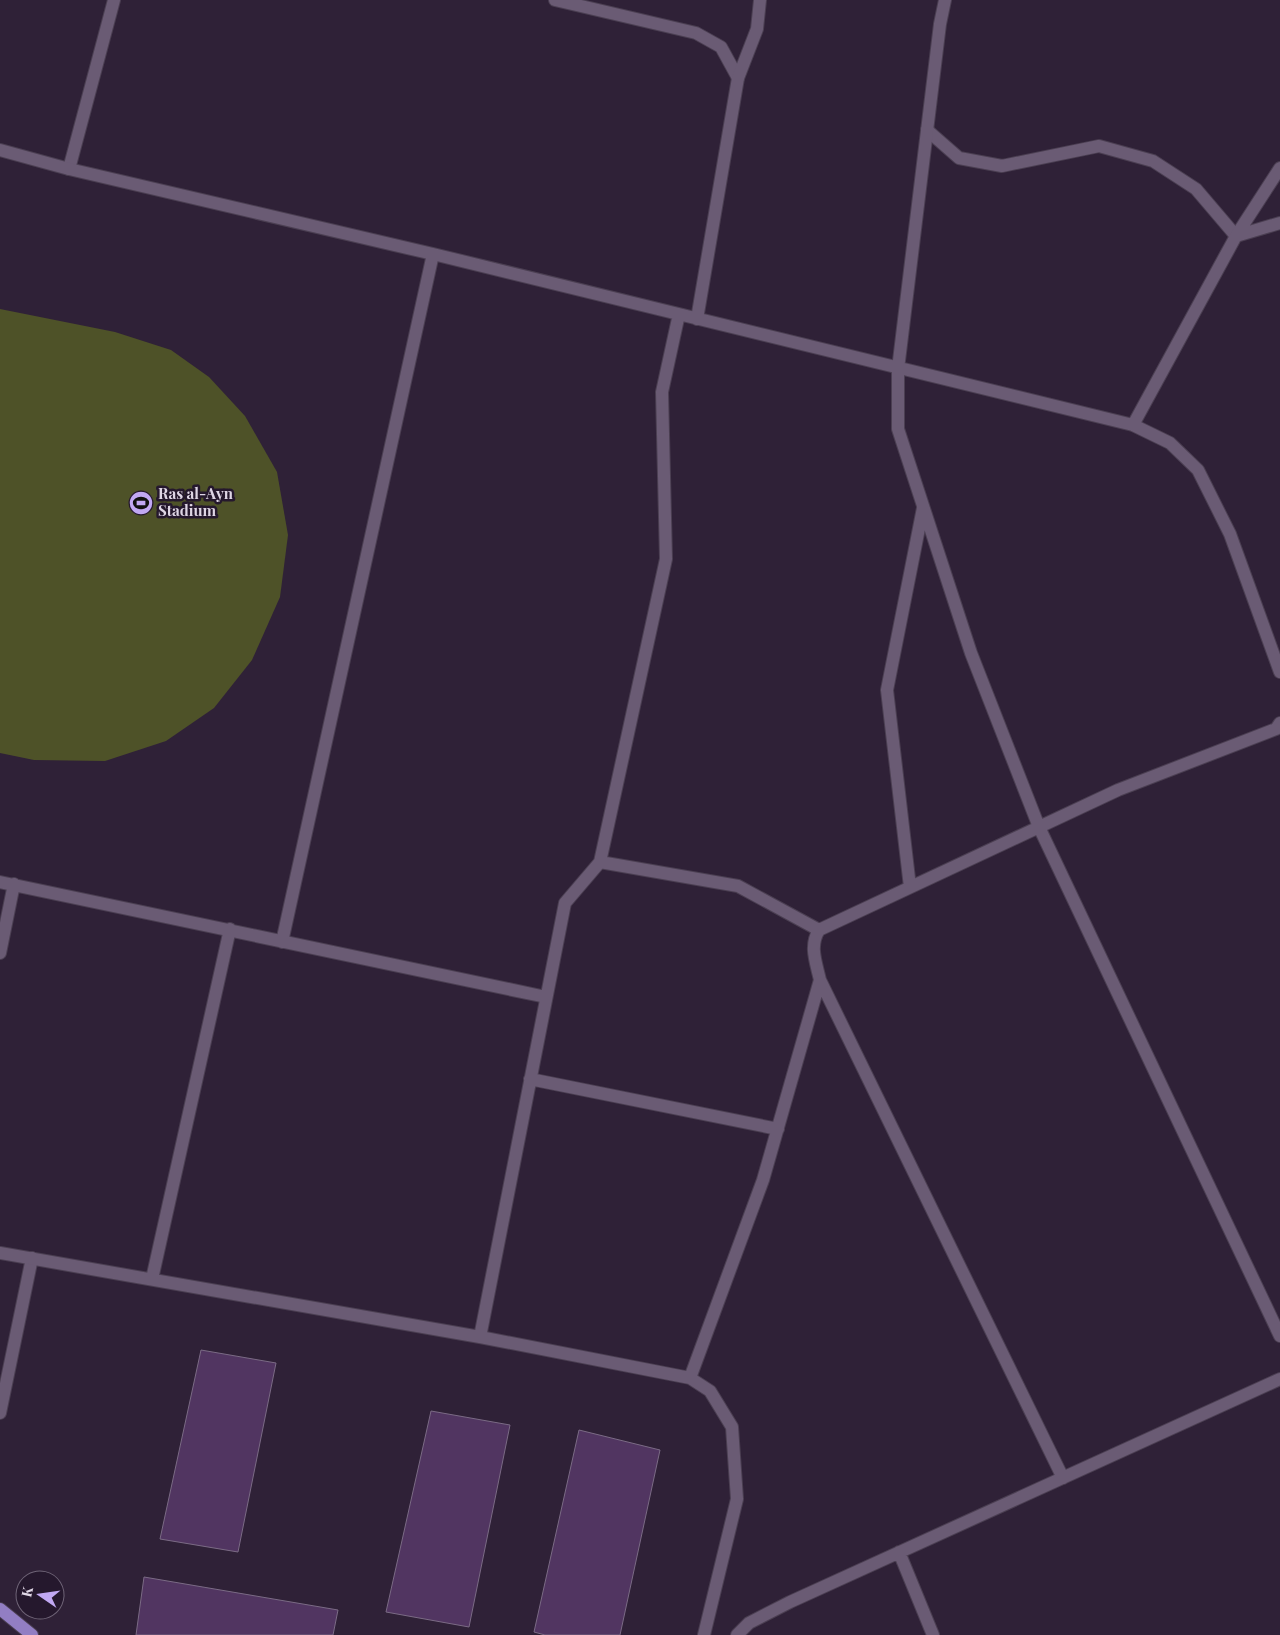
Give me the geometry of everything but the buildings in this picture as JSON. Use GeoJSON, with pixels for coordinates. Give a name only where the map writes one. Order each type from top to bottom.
{"type":"FeatureCollection","features":[{"type":"Feature","properties":{"kind":"main road"},"geometry":{"type":"LineString","coordinates":[[0,1609],[32,1635]]}},
{"type":"Feature","properties":{"kind":"street"},"geometry":{"type":"LineString","coordinates":[[69,170],[114,0]]}},
{"type":"Feature","properties":{"kind":"street"},"geometry":{"type":"LineString","coordinates":[[555,0],[696,33],[721,48],[738,78]]}},
{"type":"Feature","properties":{"kind":"street"},"geometry":{"type":"LineString","coordinates":[[697,319],[738,78],[757,29],[760,0]]}},
{"type":"Feature","properties":{"kind":"street"},"geometry":{"type":"LineString","coordinates":[[945,0],[940,24],[898,369],[898,429],[972,652],[1038,827],[1280,1336]]}},
{"type":"Feature","properties":{"kind":"street"},"geometry":{"type":"LineString","coordinates":[[927,130],[959,158],[1002,166],[1099,146],[1153,161],[1196,189],[1236,236]]}},
{"type":"Feature","properties":{"kind":"street"},"geometry":{"type":"LineString","coordinates":[[0,150],[69,170],[432,254],[1133,425],[1170,443],[1198,470],[1230,534],[1280,672]]}},
{"type":"Feature","properties":{"kind":"street"},"geometry":{"type":"LineString","coordinates":[[1133,425],[1236,236],[1280,168]]}},
{"type":"Feature","properties":{"kind":"street"},"geometry":{"type":"LineString","coordinates":[[1236,236],[1280,223]]}},
{"type":"Feature","properties":{"kind":"street"},"geometry":{"type":"LineString","coordinates":[[282,942],[432,254]]}},
{"type":"Feature","properties":{"kind":"street"},"geometry":{"type":"LineString","coordinates":[[480,1337],[565,903],[600,862],[666,558],[662,392],[679,314]]}},
{"type":"Feature","properties":{"kind":"street"},"geometry":{"type":"LineString","coordinates":[[910,887],[887,690],[923,506]]}},
{"type":"Feature","properties":{"kind":"street"},"geometry":{"type":"LineString","coordinates":[[1063,1478],[820,980],[813,950],[813,939],[819,930],[1038,827],[1118,790],[1276,729],[1280,723]]}},
{"type":"Feature","properties":{"kind":"street"},"geometry":{"type":"LineString","coordinates":[[600,862],[738,886],[819,930]]}},
{"type":"Feature","properties":{"kind":"street"},"geometry":{"type":"LineString","coordinates":[[0,882],[546,997]]}},
{"type":"Feature","properties":{"kind":"street"},"geometry":{"type":"LineString","coordinates":[[0,953],[14,884]]}},
{"type":"Feature","properties":{"kind":"street"},"geometry":{"type":"LineString","coordinates":[[152,1279],[230,929]]}},
{"type":"Feature","properties":{"kind":"street"},"geometry":{"type":"LineString","coordinates":[[690,1378],[763,1180],[820,980]]}},
{"type":"Feature","properties":{"kind":"street"},"geometry":{"type":"LineString","coordinates":[[530,1079],[778,1129]]}},
{"type":"Feature","properties":{"kind":"street"},"geometry":{"type":"LineString","coordinates":[[0,1253],[480,1337],[690,1378],[710,1391],[732,1427],[737,1499],[704,1635]]}},
{"type":"Feature","properties":{"kind":"street"},"geometry":{"type":"LineString","coordinates":[[0,1413],[32,1258]]}},
{"type":"Feature","properties":{"kind":"street"},"geometry":{"type":"LineString","coordinates":[[737,1635],[758,1619],[899,1552],[1280,1379]]}},
{"type":"Feature","properties":{"kind":"street"},"geometry":{"type":"LineString","coordinates":[[899,1552],[933,1635]]}},
{"type":"Feature","properties":{"kind":"green space","name":"Ras al-Ayn Stadium"},"geometry":{"type":"Polygon","coordinates":[[[0,309],[115,332],[171,350],[209,377],[245,416],[277,472],[288,535],[280,597],[252,660],[214,708],[166,741],[105,761],[34,760],[0,753],[0,309]]]}},
{"type":"Feature","properties":{"kind":"place","name":"Ras al-Ayn Stadium"},"geometry":{"type":"Point","coordinates":[141,503]}}]}
